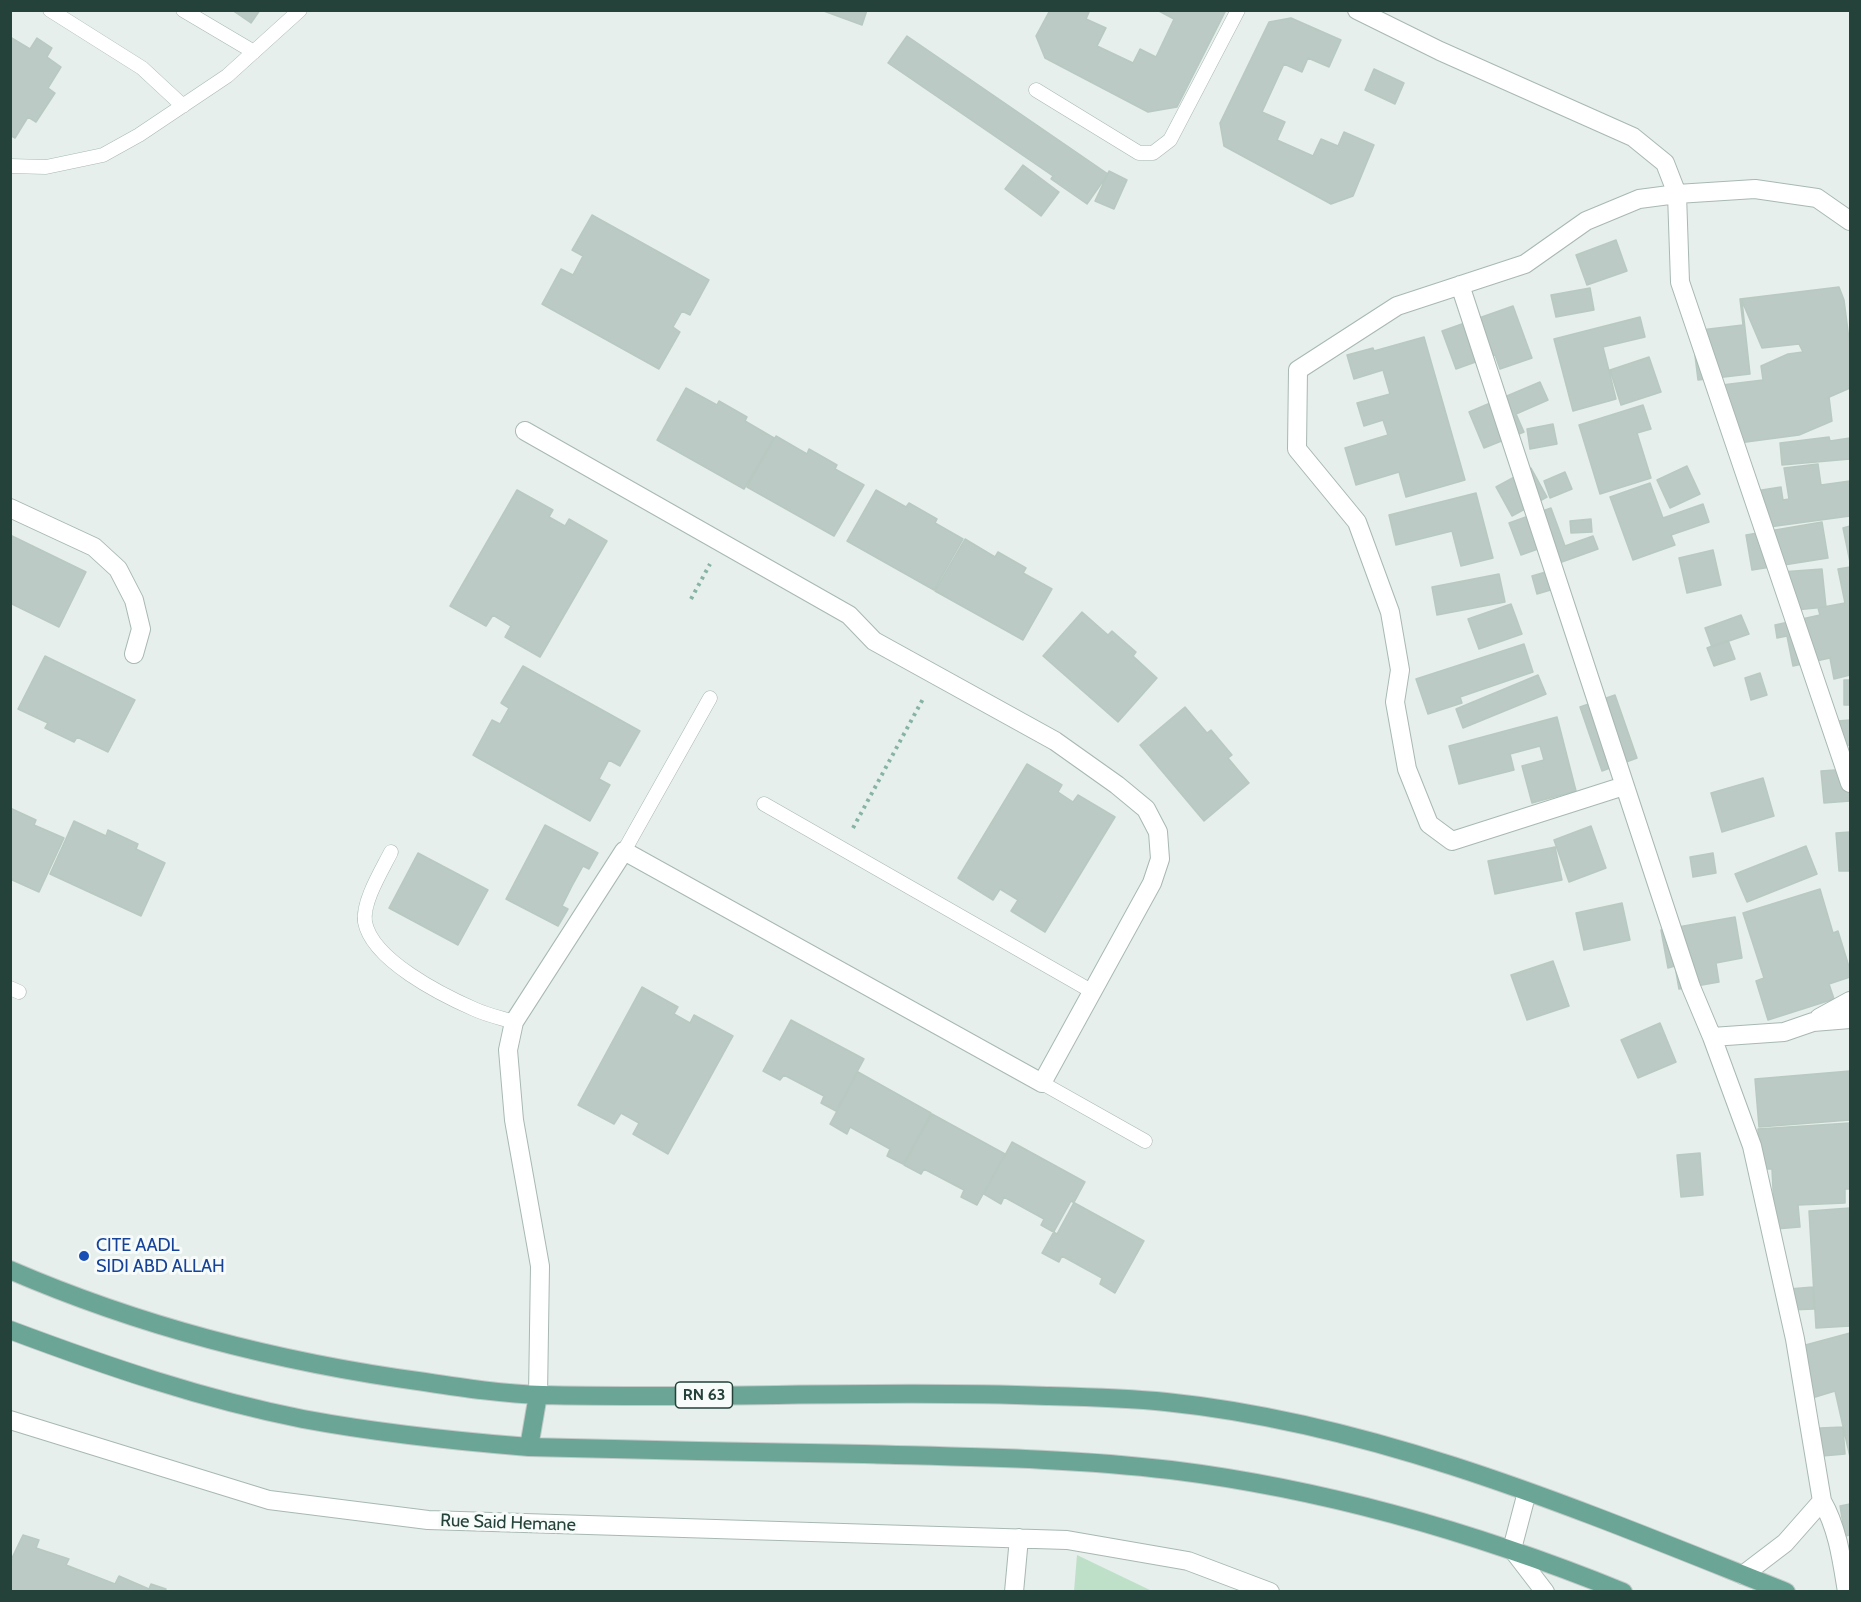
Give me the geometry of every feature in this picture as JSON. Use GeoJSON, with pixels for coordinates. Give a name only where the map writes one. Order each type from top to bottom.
{"type":"FeatureCollection","features":[{"type":"Feature","properties":{"kind":"main road","name":"RN 63"},"geometry":{"type":"LineString","coordinates":[[10,1270],[97,1303],[238,1347],[382,1376],[538,1395],[948,1394],[1062,1396],[1166,1402],[1242,1413],[1409,1452],[1527,1492]]}},
{"type":"Feature","properties":{"kind":"main road"},"geometry":{"type":"LineString","coordinates":[[10,1329],[153,1380],[227,1401],[377,1432],[529,1447],[1011,1458],[1092,1462],[1254,1483],[1334,1500],[1512,1549],[1623,1592]]}},
{"type":"Feature","properties":{"kind":"main road"},"geometry":{"type":"LineString","coordinates":[[529,1447],[538,1395]]}},
{"type":"Feature","properties":{"kind":"main road"},"geometry":{"type":"LineString","coordinates":[[1527,1492],[1786,1592]]}},
{"type":"Feature","properties":{"kind":"street"},"geometry":{"type":"LineString","coordinates":[[1357,10],[1440,51],[1633,137],[1665,163],[1677,194],[1680,282],[1851,783]]}},
{"type":"Feature","properties":{"kind":"street"},"geometry":{"type":"LineString","coordinates":[[1624,786],[1452,841],[1430,824],[1407,769],[1395,702],[1400,670],[1390,612],[1357,522],[1297,448],[1298,370],[1397,306],[1525,264],[1586,221],[1639,200],[1677,194],[1755,189],[1817,198],[1851,221]]}},
{"type":"Feature","properties":{"kind":"street"},"geometry":{"type":"LineString","coordinates":[[1460,285],[1690,987],[1712,1037],[1752,1146],[1795,1339],[1822,1501],[1830,1515],[1840,1551],[1847,1592]]}},
{"type":"Feature","properties":{"kind":"street"},"geometry":{"type":"LineString","coordinates":[[525,431],[849,615],[874,641],[1054,741],[1117,785],[1146,809],[1158,832],[1160,859],[1152,883],[1042,1083],[624,851],[514,1022],[508,1050],[514,1120],[540,1266],[538,1395]]}},
{"type":"Feature","properties":{"kind":"street"},"geometry":{"type":"LineString","coordinates":[[10,508],[94,547],[118,569],[134,600],[141,629],[134,654]]}},
{"type":"Feature","properties":{"kind":"street"},"geometry":{"type":"LineString","coordinates":[[1712,1037],[1784,1032],[1813,1022],[1851,1002]]}},
{"type":"Feature","properties":{"kind":"street"},"geometry":{"type":"LineString","coordinates":[[1813,1022],[1851,1019]]}},
{"type":"Feature","properties":{"kind":"street","name":"Rue Said Hemane"},"geometry":{"type":"LineString","coordinates":[[10,1420],[269,1500],[428,1520],[1067,1540],[1188,1561],[1270,1592]]}},
{"type":"Feature","properties":{"kind":"street"},"geometry":{"type":"LineString","coordinates":[[1527,1492],[1512,1549],[1545,1592]]}},
{"type":"Feature","properties":{"kind":"street"},"geometry":{"type":"LineString","coordinates":[[1743,1575],[1785,1543],[1822,1501]]}},
{"type":"Feature","properties":{"kind":"street"},"geometry":{"type":"LineString","coordinates":[[1014,1592],[1019,1538]]}},
{"type":"Feature","properties":{"kind":"lane"},"geometry":{"type":"LineString","coordinates":[[50,10],[142,68],[183,106]]}},
{"type":"Feature","properties":{"kind":"lane"},"geometry":{"type":"LineString","coordinates":[[183,10],[254,52]]}},
{"type":"Feature","properties":{"kind":"lane"},"geometry":{"type":"LineString","coordinates":[[10,166],[46,166],[103,155],[139,135],[227,76],[300,10]]}},
{"type":"Feature","properties":{"kind":"lane"},"geometry":{"type":"LineString","coordinates":[[1036,90],[1140,153],[1153,153],[1170,140],[1238,10]]}},
{"type":"Feature","properties":{"kind":"lane"},"geometry":{"type":"LineString","coordinates":[[624,851],[710,698]]}},
{"type":"Feature","properties":{"kind":"lane"},"geometry":{"type":"LineString","coordinates":[[764,804],[1093,992]]}},
{"type":"Feature","properties":{"kind":"lane"},"geometry":{"type":"LineString","coordinates":[[391,852],[369,898],[365,921],[377,947],[402,970],[475,1010],[514,1022]]}},
{"type":"Feature","properties":{"kind":"lane"},"geometry":{"type":"LineString","coordinates":[[1042,1083],[1146,1141]]}},
{"type":"Feature","properties":{"kind":"path"},"geometry":{"type":"LineString","coordinates":[[690,599],[722,542]]}},
{"type":"Feature","properties":{"kind":"path"},"geometry":{"type":"LineString","coordinates":[[852,830],[935,675]]}},
{"type":"Feature","properties":{"kind":"green space"},"geometry":{"type":"Polygon","coordinates":[[[1077,1555],[1152,1591],[1074,1591],[1077,1555]]]}},
{"type":"Feature","properties":{"kind":"building"},"geometry":{"type":"Polygon","coordinates":[[[232,10],[260,10],[251,23],[232,10]]]}},
{"type":"Feature","properties":{"kind":"building"},"geometry":{"type":"Polygon","coordinates":[[[821,10],[867,10],[862,25],[821,10]]]}},
{"type":"Feature","properties":{"kind":"building"},"geometry":{"type":"Polygon","coordinates":[[[1050,10],[1090,10],[1086,19],[1106,28],[1097,46],[1133,63],[1140,49],[1156,57],[1174,19],[1157,10],[1226,10],[1177,107],[1148,112],[1045,58],[1036,36],[1050,10]]]}},
{"type":"Feature","properties":{"kind":"building"},"geometry":{"type":"Polygon","coordinates":[[[1291,18],[1341,40],[1329,67],[1308,58],[1302,72],[1284,64],[1262,112],[1285,122],[1277,140],[1313,156],[1321,139],[1338,146],[1344,132],[1374,145],[1353,196],[1331,204],[1224,146],[1220,123],[1269,22],[1291,18]]]}},
{"type":"Feature","properties":{"kind":"building"},"geometry":{"type":"Polygon","coordinates":[[[907,36],[1108,174],[1087,204],[1051,179],[1053,176],[888,63],[907,36]]]}},
{"type":"Feature","properties":{"kind":"building"},"geometry":{"type":"Polygon","coordinates":[[[10,37],[30,49],[37,38],[52,48],[47,57],[61,67],[48,88],[55,93],[36,122],[28,117],[15,138],[10,135],[10,37]]]}},
{"type":"Feature","properties":{"kind":"building"},"geometry":{"type":"Polygon","coordinates":[[[1374,69],[1404,83],[1395,104],[1365,90],[1374,69]]]}},
{"type":"Feature","properties":{"kind":"building"},"geometry":{"type":"Polygon","coordinates":[[[1023,165],[1059,192],[1041,216],[1005,189],[1023,165]]]}},
{"type":"Feature","properties":{"kind":"building"},"geometry":{"type":"Polygon","coordinates":[[[1109,171],[1127,180],[1114,209],[1095,201],[1109,171]]]}},
{"type":"Feature","properties":{"kind":"building"},"geometry":{"type":"Polygon","coordinates":[[[592,215],[709,280],[690,315],[682,311],[673,327],[680,332],[659,369],[542,304],[561,269],[573,275],[583,256],[572,250],[592,215]]]}},
{"type":"Feature","properties":{"kind":"building"},"geometry":{"type":"Polygon","coordinates":[[[1616,240],[1627,271],[1587,285],[1576,255],[1616,240]]]}},
{"type":"Feature","properties":{"kind":"building"},"geometry":{"type":"Polygon","coordinates":[[[1839,287],[1844,300],[1850,339],[1850,388],[1829,397],[1832,421],[1799,435],[1731,444],[1722,385],[1763,380],[1761,366],[1788,354],[1803,352],[1799,344],[1762,348],[1742,301],[1750,374],[1698,380],[1692,331],[1743,325],[1740,299],[1839,287]]]}},
{"type":"Feature","properties":{"kind":"building"},"geometry":{"type":"Polygon","coordinates":[[[1590,288],[1594,310],[1556,317],[1551,295],[1590,288]]]}},
{"type":"Feature","properties":{"kind":"building"},"geometry":{"type":"Polygon","coordinates":[[[1513,306],[1532,358],[1500,369],[1495,355],[1456,369],[1442,331],[1513,306]]]}},
{"type":"Feature","properties":{"kind":"building"},"geometry":{"type":"Polygon","coordinates":[[[1640,317],[1645,337],[1603,347],[1616,399],[1573,411],[1554,339],[1640,317]]]}},
{"type":"Feature","properties":{"kind":"building"},"geometry":{"type":"Polygon","coordinates":[[[1424,337],[1465,480],[1406,497],[1399,472],[1356,485],[1345,448],[1388,435],[1383,420],[1364,426],[1357,403],[1390,394],[1383,370],[1354,379],[1347,355],[1373,348],[1374,351],[1424,337]]]}},
{"type":"Feature","properties":{"kind":"building"},"geometry":{"type":"Polygon","coordinates":[[[1649,357],[1661,392],[1621,405],[1610,370],[1649,357]]]}},
{"type":"Feature","properties":{"kind":"building"},"geometry":{"type":"Polygon","coordinates":[[[1540,382],[1548,400],[1516,414],[1524,432],[1484,448],[1469,412],[1540,382]]]}},
{"type":"Feature","properties":{"kind":"building"},"geometry":{"type":"Polygon","coordinates":[[[686,388],[717,405],[719,401],[747,417],[745,421],[774,438],[744,489],[657,440],[686,388]]]}},
{"type":"Feature","properties":{"kind":"building"},"geometry":{"type":"Polygon","coordinates":[[[1643,405],[1651,429],[1637,433],[1651,478],[1600,494],[1579,425],[1643,405]]]}},
{"type":"Feature","properties":{"kind":"building"},"geometry":{"type":"Polygon","coordinates":[[[1553,424],[1557,444],[1530,449],[1527,429],[1553,424]]]}},
{"type":"Feature","properties":{"kind":"building"},"geometry":{"type":"Polygon","coordinates":[[[776,436],[807,454],[809,449],[837,465],[835,469],[864,485],[834,536],[747,487],[776,436]]]}},
{"type":"Feature","properties":{"kind":"building"},"geometry":{"type":"Polygon","coordinates":[[[1829,437],[1830,441],[1850,438],[1850,459],[1782,465],[1780,443],[1829,437]]]}},
{"type":"Feature","properties":{"kind":"building"},"geometry":{"type":"Polygon","coordinates":[[[1818,464],[1821,485],[1850,481],[1850,516],[1754,529],[1749,492],[1781,487],[1783,500],[1789,499],[1784,468],[1818,464]]]}},
{"type":"Feature","properties":{"kind":"building"},"geometry":{"type":"Polygon","coordinates":[[[1687,466],[1700,494],[1670,508],[1657,480],[1687,466]]]}},
{"type":"Feature","properties":{"kind":"building"},"geometry":{"type":"Polygon","coordinates":[[[1531,468],[1547,497],[1512,516],[1496,487],[1531,468]]]}},
{"type":"Feature","properties":{"kind":"building"},"geometry":{"type":"Polygon","coordinates":[[[1565,472],[1572,489],[1550,498],[1544,481],[1565,472]]]}},
{"type":"Feature","properties":{"kind":"building"},"geometry":{"type":"Polygon","coordinates":[[[1650,483],[1663,518],[1703,504],[1709,522],[1671,535],[1675,545],[1633,560],[1610,497],[1650,483]]]}},
{"type":"Feature","properties":{"kind":"building"},"geometry":{"type":"Polygon","coordinates":[[[517,490],[553,510],[549,517],[565,526],[569,519],[607,541],[540,657],[505,637],[511,626],[493,615],[486,626],[450,606],[517,490]]]}},
{"type":"Feature","properties":{"kind":"building"},"geometry":{"type":"Polygon","coordinates":[[[876,490],[906,507],[909,503],[937,519],[935,523],[963,539],[934,590],[847,541],[876,490]]]}},
{"type":"Feature","properties":{"kind":"building"},"geometry":{"type":"Polygon","coordinates":[[[1476,493],[1493,558],[1461,566],[1452,531],[1396,545],[1389,515],[1476,493]]]}},
{"type":"Feature","properties":{"kind":"building"},"geometry":{"type":"Polygon","coordinates":[[[1551,508],[1565,546],[1593,536],[1598,549],[1559,563],[1552,544],[1521,555],[1509,523],[1551,508]]]}},
{"type":"Feature","properties":{"kind":"building"},"geometry":{"type":"Polygon","coordinates":[[[1591,519],[1592,532],[1571,533],[1570,521],[1591,519]]]}},
{"type":"Feature","properties":{"kind":"building"},"geometry":{"type":"Polygon","coordinates":[[[1822,522],[1828,558],[1752,570],[1746,535],[1822,522]]]}},
{"type":"Feature","properties":{"kind":"building"},"geometry":{"type":"Polygon","coordinates":[[[1850,526],[1850,562],[1843,528],[1850,526]]]}},
{"type":"Feature","properties":{"kind":"building"},"geometry":{"type":"Polygon","coordinates":[[[10,535],[86,572],[59,627],[10,603],[10,535]]]}},
{"type":"Feature","properties":{"kind":"building"},"geometry":{"type":"Polygon","coordinates":[[[965,539],[995,557],[998,552],[1026,568],[1023,573],[1052,589],[1023,640],[935,591],[965,539]]]}},
{"type":"Feature","properties":{"kind":"building"},"geometry":{"type":"Polygon","coordinates":[[[1713,550],[1721,585],[1687,593],[1679,558],[1713,550]]]}},
{"type":"Feature","properties":{"kind":"building"},"geometry":{"type":"Polygon","coordinates":[[[1850,567],[1850,675],[1834,679],[1830,658],[1793,666],[1787,636],[1777,638],[1775,625],[1820,615],[1818,608],[1845,603],[1838,569],[1850,567]]]}},
{"type":"Feature","properties":{"kind":"building"},"geometry":{"type":"Polygon","coordinates":[[[1822,569],[1826,607],[1785,611],[1781,572],[1822,569]]]}},
{"type":"Feature","properties":{"kind":"building"},"geometry":{"type":"Polygon","coordinates":[[[1549,571],[1554,589],[1537,594],[1532,576],[1549,571]]]}},
{"type":"Feature","properties":{"kind":"building"},"geometry":{"type":"Polygon","coordinates":[[[1499,574],[1505,602],[1437,615],[1432,587],[1499,574]]]}},
{"type":"Feature","properties":{"kind":"building"},"geometry":{"type":"Polygon","coordinates":[[[1511,604],[1522,634],[1479,649],[1468,619],[1511,604]]]}},
{"type":"Feature","properties":{"kind":"building"},"geometry":{"type":"Polygon","coordinates":[[[1082,612],[1108,635],[1112,631],[1136,652],[1133,656],[1157,678],[1118,722],[1043,656],[1082,612]]]}},
{"type":"Feature","properties":{"kind":"building"},"geometry":{"type":"Polygon","coordinates":[[[1741,615],[1749,634],[1712,647],[1705,628],[1741,615]]]}},
{"type":"Feature","properties":{"kind":"building"},"geometry":{"type":"Polygon","coordinates":[[[1728,640],[1735,659],[1714,666],[1707,648],[1728,640]]]}},
{"type":"Feature","properties":{"kind":"building"},"geometry":{"type":"Polygon","coordinates":[[[1524,644],[1533,672],[1460,697],[1462,703],[1428,714],[1416,679],[1524,644]]]}},
{"type":"Feature","properties":{"kind":"building"},"geometry":{"type":"Polygon","coordinates":[[[45,656],[135,700],[108,752],[77,737],[74,742],[45,728],[48,723],[18,709],[45,656]]]}},
{"type":"Feature","properties":{"kind":"building"},"geometry":{"type":"Polygon","coordinates":[[[523,666],[640,731],[620,766],[609,760],[599,779],[610,785],[590,821],[473,755],[492,720],[500,724],[509,708],[501,703],[523,666]]]}},
{"type":"Feature","properties":{"kind":"building"},"geometry":{"type":"Polygon","coordinates":[[[1760,673],[1767,695],[1751,700],[1745,678],[1760,673]]]}},
{"type":"Feature","properties":{"kind":"building"},"geometry":{"type":"Polygon","coordinates":[[[1538,675],[1546,694],[1463,728],[1456,709],[1538,675]]]}},
{"type":"Feature","properties":{"kind":"building"},"geometry":{"type":"Polygon","coordinates":[[[1844,680],[1850,680],[1850,705],[1844,705],[1844,680]]]}},
{"type":"Feature","properties":{"kind":"building"},"geometry":{"type":"Polygon","coordinates":[[[1615,695],[1637,758],[1602,771],[1580,707],[1615,695]]]}},
{"type":"Feature","properties":{"kind":"building"},"geometry":{"type":"Polygon","coordinates":[[[1185,707],[1207,733],[1211,730],[1232,755],[1228,758],[1249,783],[1204,821],[1140,745],[1185,707]]]}},
{"type":"Feature","properties":{"kind":"building"},"geometry":{"type":"Polygon","coordinates":[[[1557,717],[1576,791],[1532,803],[1522,766],[1544,760],[1540,746],[1510,754],[1514,770],[1459,784],[1449,746],[1557,717]]]}},
{"type":"Feature","properties":{"kind":"building"},"geometry":{"type":"Polygon","coordinates":[[[1850,720],[1850,745],[1840,746],[1838,721],[1850,720]]]}},
{"type":"Feature","properties":{"kind":"building"},"geometry":{"type":"Polygon","coordinates":[[[1027,764],[1062,785],[1058,792],[1073,802],[1078,795],[1115,817],[1045,932],[1011,911],[1018,900],[1000,889],[993,900],[958,878],[1027,764]]]}},
{"type":"Feature","properties":{"kind":"building"},"geometry":{"type":"Polygon","coordinates":[[[1849,769],[1850,801],[1824,803],[1821,771],[1849,769]]]}},
{"type":"Feature","properties":{"kind":"building"},"geometry":{"type":"Polygon","coordinates":[[[1763,778],[1774,816],[1722,832],[1711,793],[1763,778]]]}},
{"type":"Feature","properties":{"kind":"building"},"geometry":{"type":"Polygon","coordinates":[[[10,808],[36,820],[34,825],[64,838],[39,892],[10,879],[10,808]]]}},
{"type":"Feature","properties":{"kind":"building"},"geometry":{"type":"Polygon","coordinates":[[[74,821],[106,836],[108,830],[138,844],[136,849],[165,863],[141,916],[50,874],[74,821]]]}},
{"type":"Feature","properties":{"kind":"building"},"geometry":{"type":"Polygon","coordinates":[[[545,825],[598,853],[589,869],[583,866],[572,886],[562,906],[568,909],[558,926],[506,899],[545,825]]]}},
{"type":"Feature","properties":{"kind":"building"},"geometry":{"type":"Polygon","coordinates":[[[1591,826],[1606,868],[1569,882],[1554,840],[1591,826]]]}},
{"type":"Feature","properties":{"kind":"building"},"geometry":{"type":"Polygon","coordinates":[[[1850,832],[1850,871],[1839,871],[1836,833],[1850,832]]]}},
{"type":"Feature","properties":{"kind":"building"},"geometry":{"type":"Polygon","coordinates":[[[1806,846],[1817,874],[1747,902],[1735,874],[1806,846]]]}},
{"type":"Feature","properties":{"kind":"building"},"geometry":{"type":"Polygon","coordinates":[[[1555,847],[1562,880],[1495,894],[1488,861],[1555,847]]]}},
{"type":"Feature","properties":{"kind":"building"},"geometry":{"type":"Polygon","coordinates":[[[418,853],[488,890],[458,945],[389,908],[418,853]]]}},
{"type":"Feature","properties":{"kind":"building"},"geometry":{"type":"Polygon","coordinates":[[[1713,853],[1716,873],[1693,877],[1690,857],[1713,853]]]}},
{"type":"Feature","properties":{"kind":"building"},"geometry":{"type":"Polygon","coordinates":[[[1820,889],[1833,933],[1838,931],[1850,977],[1829,984],[1834,999],[1768,1020],[1756,981],[1764,978],[1743,913],[1820,889]]]}},
{"type":"Feature","properties":{"kind":"building"},"geometry":{"type":"Polygon","coordinates":[[[1622,903],[1630,940],[1584,950],[1576,913],[1622,903]]]}},
{"type":"Feature","properties":{"kind":"building"},"geometry":{"type":"Polygon","coordinates":[[[1735,917],[1742,958],[1716,963],[1719,982],[1679,989],[1675,966],[1668,968],[1661,930],[1735,917]]]}},
{"type":"Feature","properties":{"kind":"building"},"geometry":{"type":"Polygon","coordinates":[[[1553,961],[1569,1006],[1527,1020],[1511,975],[1553,961]]]}},
{"type":"Feature","properties":{"kind":"building"},"geometry":{"type":"Polygon","coordinates":[[[642,987],[678,1007],[674,1014],[690,1023],[694,1015],[733,1036],[668,1154],[633,1134],[639,1123],[621,1113],[614,1124],[578,1105],[642,987]]]}},
{"type":"Feature","properties":{"kind":"building"},"geometry":{"type":"Polygon","coordinates":[[[791,1020],[864,1059],[836,1111],[821,1103],[824,1096],[784,1075],[780,1080],[763,1071],[791,1020]]]}},
{"type":"Feature","properties":{"kind":"building"},"geometry":{"type":"Polygon","coordinates":[[[1660,1023],[1676,1062],[1638,1078],[1621,1040],[1660,1023]]]}},
{"type":"Feature","properties":{"kind":"building"},"geometry":{"type":"Polygon","coordinates":[[[1850,1071],[1850,1120],[1759,1127],[1755,1079],[1850,1071]]]}},
{"type":"Feature","properties":{"kind":"building"},"geometry":{"type":"Polygon","coordinates":[[[858,1072],[931,1113],[903,1164],[887,1156],[890,1149],[850,1127],[847,1134],[830,1124],[858,1072]]]}},
{"type":"Feature","properties":{"kind":"building"},"geometry":{"type":"Polygon","coordinates":[[[932,1114],[1005,1154],[977,1205],[961,1197],[964,1190],[924,1169],[921,1174],[904,1165],[932,1114]]]}},
{"type":"Feature","properties":{"kind":"building"},"geometry":{"type":"Polygon","coordinates":[[[1850,1123],[1850,1189],[1845,1189],[1845,1203],[1798,1205],[1800,1227],[1775,1229],[1772,1169],[1760,1169],[1758,1129],[1850,1123]]]}},
{"type":"Feature","properties":{"kind":"building"},"geometry":{"type":"Polygon","coordinates":[[[1012,1142],[1085,1182],[1057,1234],[1041,1225],[1044,1219],[1004,1197],[1001,1204],[984,1194],[1012,1142]]]}},
{"type":"Feature","properties":{"kind":"building"},"geometry":{"type":"Polygon","coordinates":[[[1700,1153],[1703,1195],[1681,1197],[1677,1155],[1700,1153]]]}},
{"type":"Feature","properties":{"kind":"building"},"geometry":{"type":"Polygon","coordinates":[[[1071,1201],[1144,1241],[1115,1293],[1100,1284],[1102,1278],[1062,1256],[1059,1262],[1042,1253],[1071,1201]]]}},
{"type":"Feature","properties":{"kind":"building"},"geometry":{"type":"Polygon","coordinates":[[[1850,1208],[1850,1326],[1816,1328],[1809,1211],[1850,1208]]]}},
{"type":"Feature","properties":{"kind":"building"},"geometry":{"type":"Polygon","coordinates":[[[1813,1287],[1814,1309],[1790,1310],[1789,1289],[1813,1287]]]}},
{"type":"Feature","properties":{"kind":"building"},"geometry":{"type":"Polygon","coordinates":[[[1850,1333],[1850,1457],[1835,1391],[1812,1398],[1798,1347],[1850,1333]]]}},
{"type":"Feature","properties":{"kind":"building"},"geometry":{"type":"Polygon","coordinates":[[[1843,1427],[1845,1454],[1822,1456],[1820,1428],[1843,1427]]]}},
{"type":"Feature","properties":{"kind":"building"},"geometry":{"type":"Polygon","coordinates":[[[1850,1504],[1850,1535],[1845,1536],[1840,1506],[1850,1504]]]}},
{"type":"Feature","properties":{"kind":"building"},"geometry":{"type":"Polygon","coordinates":[[[23,1535],[39,1540],[36,1548],[69,1559],[66,1565],[115,1584],[119,1576],[149,1589],[151,1584],[166,1589],[165,1592],[10,1592],[10,1562],[23,1535]]]}},
{"type":"Feature","properties":{"kind":"place","name":"CITE AADL SIDI ABD ALLAH"},"geometry":{"type":"Point","coordinates":[84,1256]}}]}
